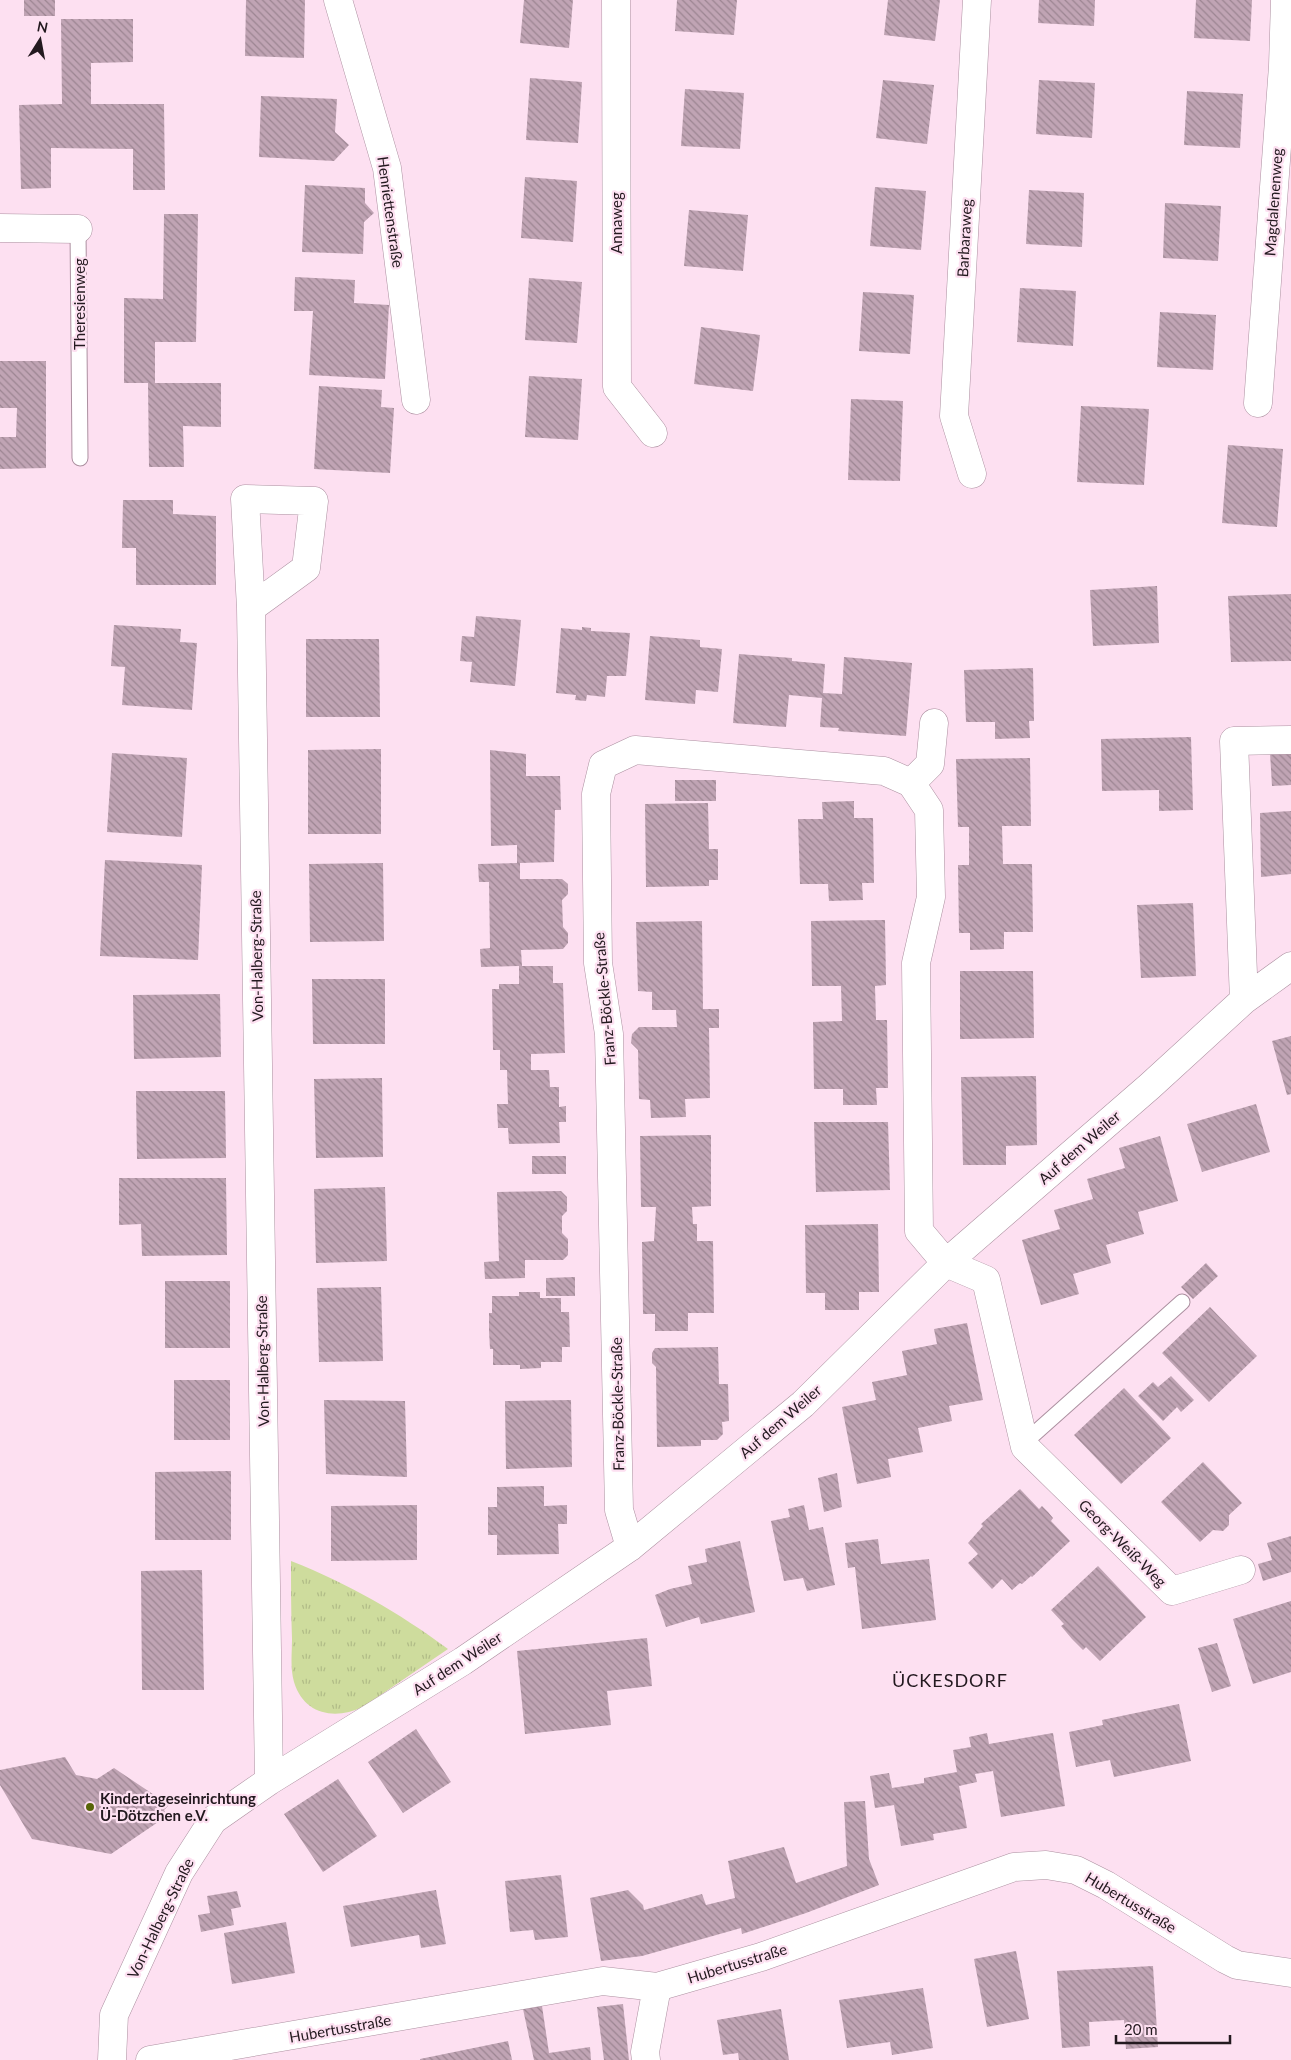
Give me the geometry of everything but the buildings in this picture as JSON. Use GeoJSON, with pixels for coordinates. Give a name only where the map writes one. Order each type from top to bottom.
{"type":"FeatureCollection","features":[{"type":"Feature","properties":{"kind":"street","name":"Henriettenstraße"},"geometry":{"type":"LineString","coordinates":[[338,0],[388,168],[416,400]]}},
{"type":"Feature","properties":{"kind":"street","name":"Annaweg"},"geometry":{"type":"LineString","coordinates":[[616,0],[616,387],[653,433]]}},
{"type":"Feature","properties":{"kind":"street","name":"Barbaraweg"},"geometry":{"type":"LineString","coordinates":[[972,474],[954,416],[977,0]]}},
{"type":"Feature","properties":{"kind":"street","name":"Magdalenenweg"},"geometry":{"type":"LineString","coordinates":[[1258,403],[1283,66],[1285,0]]}},
{"type":"Feature","properties":{"kind":"street","name":"Theresienweg"},"geometry":{"type":"LineString","coordinates":[[0,228],[78,228]]}},
{"type":"Feature","properties":{"kind":"street","name":"Von-Halberg-Straße"},"geometry":{"type":"LineString","coordinates":[[112,2060],[114,2015],[179,1873],[213,1820],[269,1781],[250,608]]}},
{"type":"Feature","properties":{"kind":"street"},"geometry":{"type":"LineString","coordinates":[[934,722],[930,764],[911,783],[929,810],[931,897],[916,963],[919,1231],[946,1263]]}},
{"type":"Feature","properties":{"kind":"street"},"geometry":{"type":"LineString","coordinates":[[1244,1000],[1234,740],[1291,740]]}},
{"type":"Feature","properties":{"kind":"street","name":"Franz-Böckle-Straße"},"geometry":{"type":"LineString","coordinates":[[630,1547],[619,1510],[609,1034],[598,962],[596,794],[603,765],[635,750],[884,770],[911,783]]}},
{"type":"Feature","properties":{"kind":"street","name":"Auf dem Weiler"},"geometry":{"type":"LineString","coordinates":[[269,1781],[463,1661],[630,1547],[803,1404],[946,1263],[1150,1086],[1244,1000],[1291,966]]}},
{"type":"Feature","properties":{"kind":"street","name":"Georg-Weiß-Weg"},"geometry":{"type":"LineString","coordinates":[[946,1263],[986,1280],[1025,1447],[1172,1592],[1241,1570]]}},
{"type":"Feature","properties":{"kind":"street","name":"Hubertusstraße"},"geometry":{"type":"LineString","coordinates":[[150,2060],[603,1981],[657,1987],[761,1957],[1014,1867],[1046,1864],[1076,1870],[1106,1885],[1225,1959],[1237,1964],[1291,1973]]}},
{"type":"Feature","properties":{"kind":"street"},"geometry":{"type":"LineString","coordinates":[[646,2060],[645,2052],[657,1987]]}},
{"type":"Feature","properties":{"kind":"lane","name":"Theresienweg"},"geometry":{"type":"LineString","coordinates":[[78,228],[80,458]]}},
{"type":"Feature","properties":{"kind":"lane"},"geometry":{"type":"LineString","coordinates":[[1024,1443],[1182,1302]]}},
{"type":"Feature","properties":{"kind":"green space"},"geometry":{"type":"Polygon","coordinates":[[[291,1561],[353,1589],[411,1623],[448,1649],[363,1707],[332,1714],[313,1708],[305,1702],[299,1693],[293,1677],[291,1561]]]}},
{"type":"Feature","properties":{"kind":"place","name":"Kindertageseinrichtung Ü-Dötzchen e.V."},"geometry":{"type":"Point","coordinates":[90,1807]}},
{"type":"Feature","properties":{"kind":"district","name":"ÜCKESDORF"},"geometry":{"type":"Point","coordinates":[950,1680]}}]}
